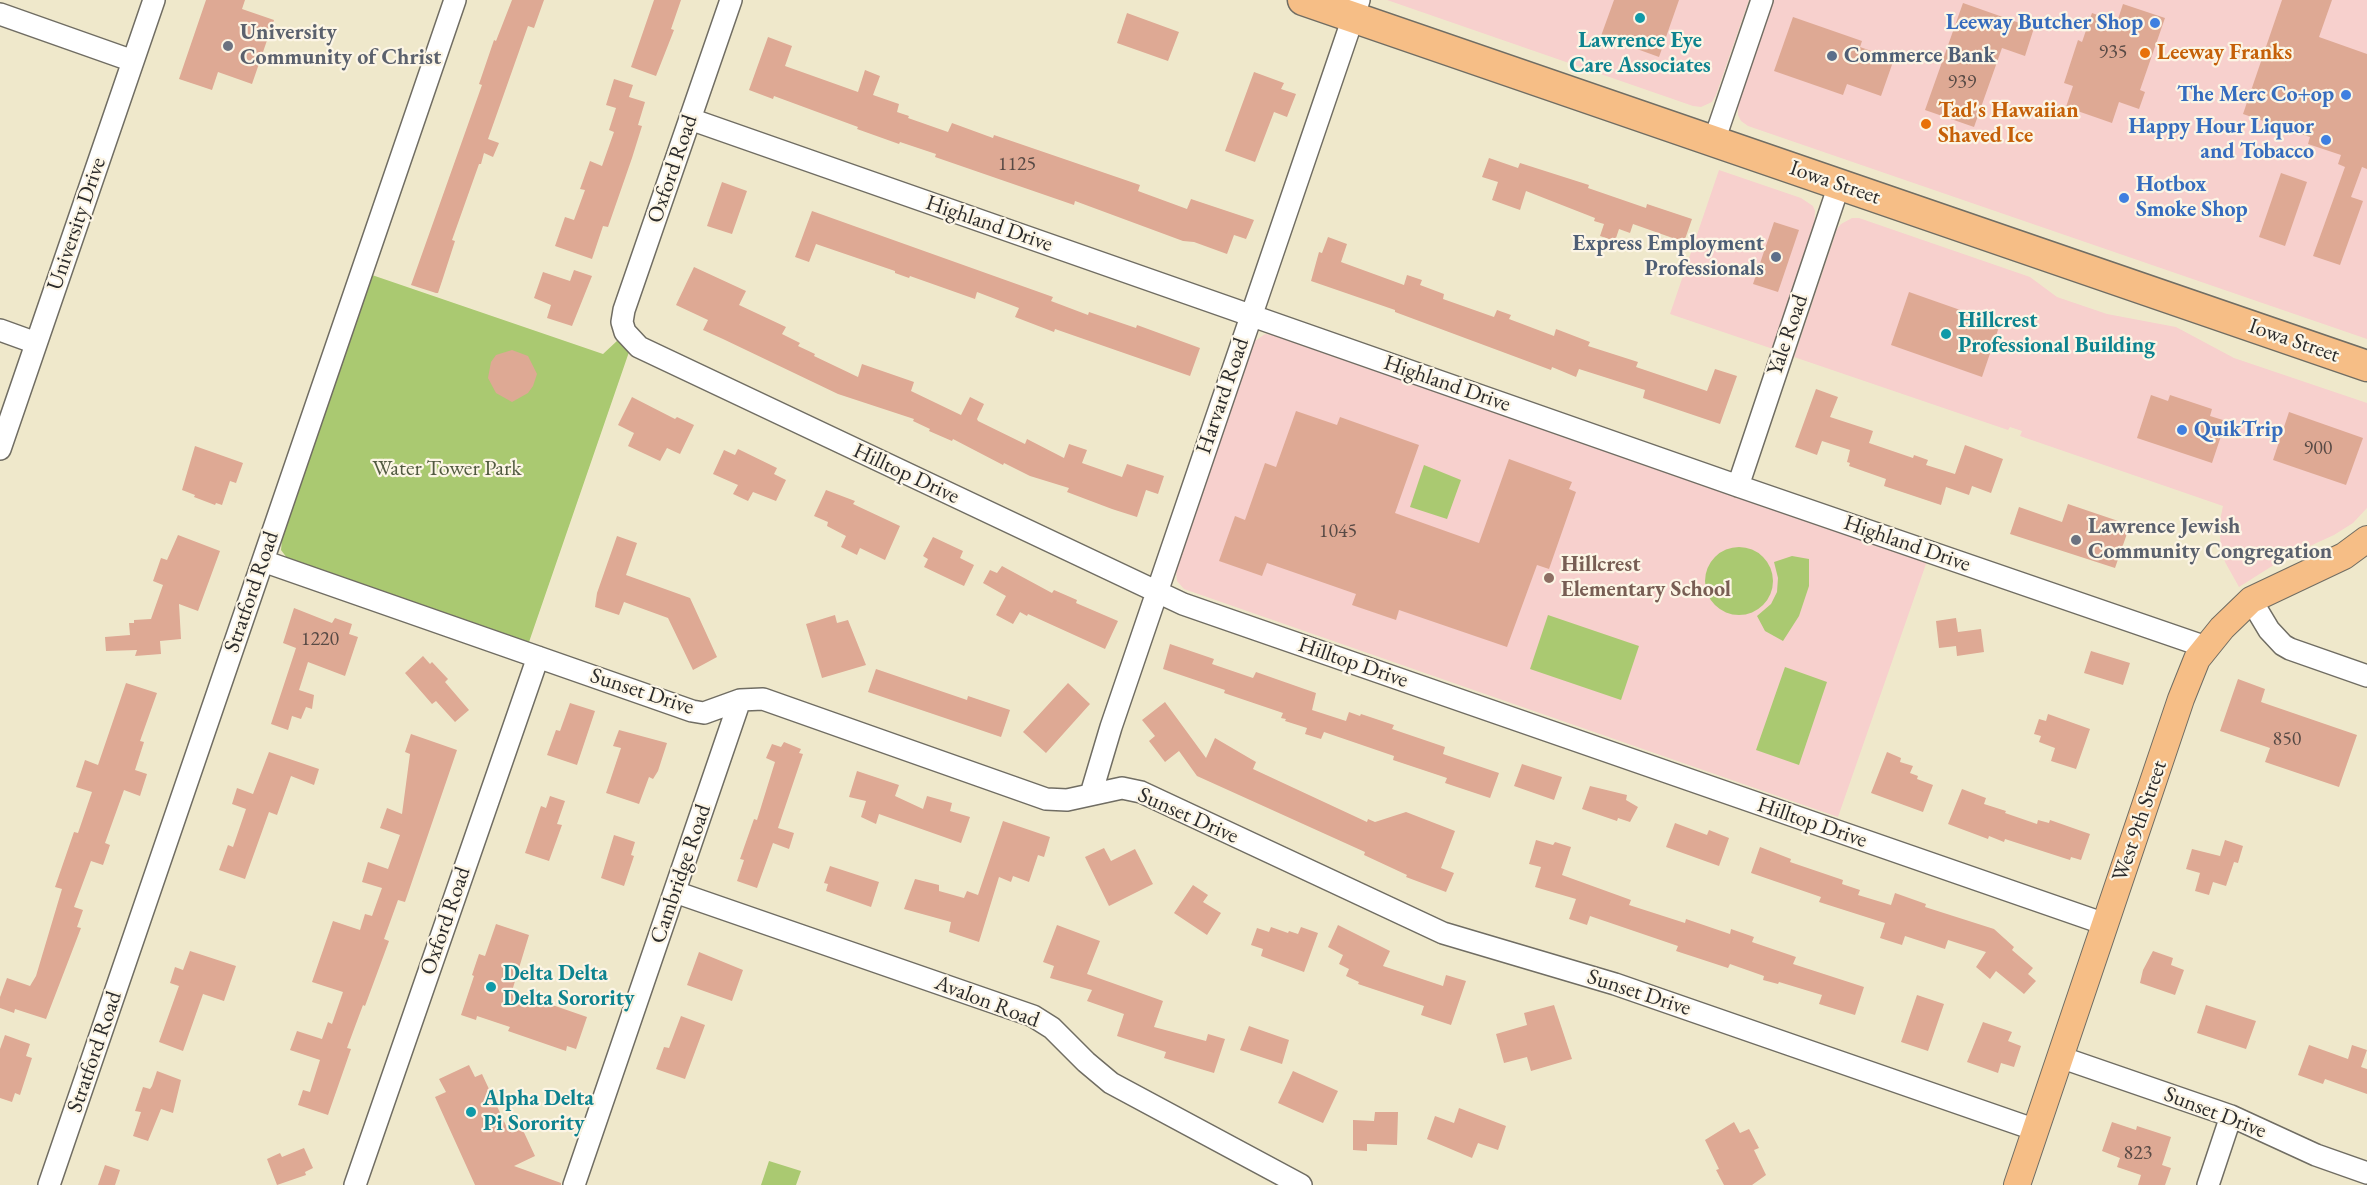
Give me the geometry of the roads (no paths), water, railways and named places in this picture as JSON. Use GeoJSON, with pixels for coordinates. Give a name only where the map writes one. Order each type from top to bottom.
{"type":"FeatureCollection","features":[{"type":"Feature","properties":{"kind":"highway","name":"Iowa Street"},"geometry":{"type":"LineString","coordinates":[[1303,0],[1357,9],[1714,141],[2367,366]]}},
{"type":"Feature","properties":{"kind":"main road","name":"West 9th Street"},"geometry":{"type":"LineString","coordinates":[[2017,1185],[2181,699],[2197,659],[2222,628],[2251,600],[2344,556],[2367,539]]}},
{"type":"Feature","properties":{"kind":"street","name":"University Drive"},"geometry":{"type":"LineString","coordinates":[[0,449],[154,0]]}},
{"type":"Feature","properties":{"kind":"street","name":"Stratford Road"},"geometry":{"type":"LineString","coordinates":[[49,1185],[455,0]]}},
{"type":"Feature","properties":{"kind":"street","name":"Oxford Road"},"geometry":{"type":"LineString","coordinates":[[628,337],[622,322],[624,310],[731,0]]}},
{"type":"Feature","properties":{"kind":"street"},"geometry":{"type":"LineString","coordinates":[[1714,141],[1762,0]]}},
{"type":"Feature","properties":{"kind":"street","name":"Harvard Road"},"geometry":{"type":"LineString","coordinates":[[1091,794],[1157,592],[1357,9]]}},
{"type":"Feature","properties":{"kind":"street"},"geometry":{"type":"LineString","coordinates":[[0,14],[133,61]]}},
{"type":"Feature","properties":{"kind":"street","name":"Highland Drive"},"geometry":{"type":"LineString","coordinates":[[690,119],[2205,647]]}},
{"type":"Feature","properties":{"kind":"street","name":"Yale Road"},"geometry":{"type":"LineString","coordinates":[[1738,486],[1839,185]]}},
{"type":"Feature","properties":{"kind":"street"},"geometry":{"type":"LineString","coordinates":[[0,330],[36,343]]}},
{"type":"Feature","properties":{"kind":"street","name":"Hilltop Drive"},"geometry":{"type":"LineString","coordinates":[[628,337],[639,347],[1183,604],[2105,924]]}},
{"type":"Feature","properties":{"kind":"street","name":"Sunset Drive"},"geometry":{"type":"LineString","coordinates":[[263,561],[692,711],[714,711],[740,700],[764,699],[1046,799],[1067,800],[1122,788],[1141,792],[1443,933],[1615,984],[2036,1130]]}},
{"type":"Feature","properties":{"kind":"street"},"geometry":{"type":"LineString","coordinates":[[2251,600],[2269,630],[2290,650],[2367,676]]}},
{"type":"Feature","properties":{"kind":"street","name":"Oxford Road"},"geometry":{"type":"LineString","coordinates":[[355,1185],[538,657]]}},
{"type":"Feature","properties":{"kind":"street","name":"Cambridge Road"},"geometry":{"type":"LineString","coordinates":[[574,1185],[740,700]]}},
{"type":"Feature","properties":{"kind":"street","name":"Avalon Road"},"geometry":{"type":"LineString","coordinates":[[675,892],[1033,1016],[1052,1028],[1111,1083],[1301,1185]]}},
{"type":"Feature","properties":{"kind":"street","name":"Sunset Drive"},"geometry":{"type":"LineString","coordinates":[[2060,1057],[2231,1116],[2316,1155],[2367,1173]]}},
{"type":"Feature","properties":{"kind":"street"},"geometry":{"type":"LineString","coordinates":[[2208,1185],[2231,1116]]}},
{"type":"Feature","properties":{"kind":"place","name":"Lawrence Eye Care Associates"},"geometry":{"type":"Point","coordinates":[1640,18]}},
{"type":"Feature","properties":{"kind":"place","name":"Leeway Butcher Shop"},"geometry":{"type":"Point","coordinates":[2155,23]}},
{"type":"Feature","properties":{"kind":"place","name":"University Community of Christ"},"geometry":{"type":"Point","coordinates":[228,46]}},
{"type":"Feature","properties":{"kind":"place","name":"Leeway Franks"},"geometry":{"type":"Point","coordinates":[2145,53]}},
{"type":"Feature","properties":{"kind":"place","name":"Commerce Bank"},"geometry":{"type":"Point","coordinates":[1832,56]}},
{"type":"Feature","properties":{"kind":"place","name":"The Merc Co+op"},"geometry":{"type":"Point","coordinates":[2346,95]}},
{"type":"Feature","properties":{"kind":"place","name":"Tad's Hawaiian Shaved Ice"},"geometry":{"type":"Point","coordinates":[1926,124]}},
{"type":"Feature","properties":{"kind":"place","name":"Happy Hour Liquor and Tobacco"},"geometry":{"type":"Point","coordinates":[2326,140]}},
{"type":"Feature","properties":{"kind":"place","name":"Hotbox Smoke Shop"},"geometry":{"type":"Point","coordinates":[2124,198]}},
{"type":"Feature","properties":{"kind":"place","name":"Express Employment Professionals"},"geometry":{"type":"Point","coordinates":[1776,257]}},
{"type":"Feature","properties":{"kind":"place","name":"Hillcrest Professional Building"},"geometry":{"type":"Point","coordinates":[1946,334]}},
{"type":"Feature","properties":{"kind":"place","name":"QuikTrip"},"geometry":{"type":"Point","coordinates":[2182,430]}},
{"type":"Feature","properties":{"kind":"place","name":"Lawrence Jewish Community Congregation"},"geometry":{"type":"Point","coordinates":[2076,540]}},
{"type":"Feature","properties":{"kind":"place","name":"Hillcrest Elementary School"},"geometry":{"type":"Point","coordinates":[1549,578]}},
{"type":"Feature","properties":{"kind":"place","name":"Delta Delta Delta Sorority"},"geometry":{"type":"Point","coordinates":[491,987]}},
{"type":"Feature","properties":{"kind":"place","name":"Alpha Delta Pi Sorority"},"geometry":{"type":"Point","coordinates":[471,1112]}},
{"type":"Feature","properties":{"kind":"park label","name":"Water Tower Park"},"geometry":{"type":"Point","coordinates":[447,469]}}]}
